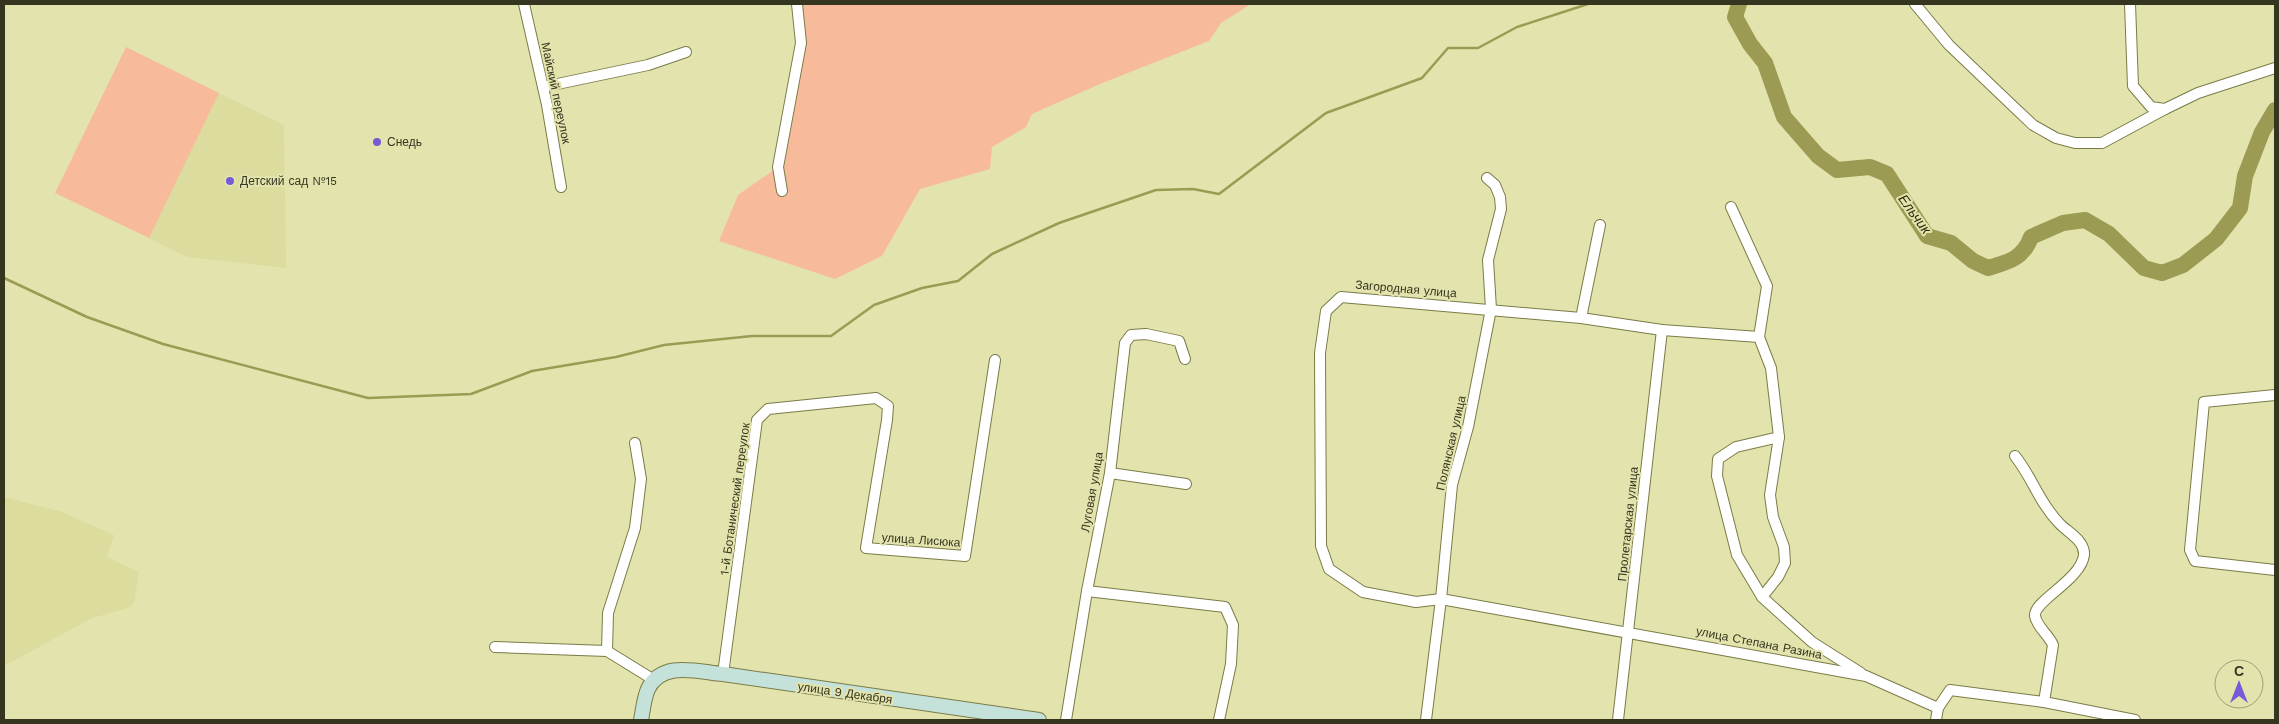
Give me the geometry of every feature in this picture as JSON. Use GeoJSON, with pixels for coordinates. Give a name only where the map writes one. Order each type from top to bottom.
{"type":"FeatureCollection","features":[{"type":"Feature","properties":{"kind":"street","name":"Майский переулок"},"geometry":{"type":"LineString","coordinates":[[524,4],[543,87],[561,187]]}},
{"type":"Feature","properties":{"kind":"street"},"geometry":{"type":"LineString","coordinates":[[782,191],[778,167],[801,43],[797,4]]}},
{"type":"Feature","properties":{"kind":"street"},"geometry":{"type":"LineString","coordinates":[[1916,4],[1949,45],[2033,125],[2056,138],[2075,143],[2102,143],[2198,93],[2275,68]]}},
{"type":"Feature","properties":{"kind":"street"},"geometry":{"type":"LineString","coordinates":[[2130,4],[2133,86],[2151,107],[2165,109]]}},
{"type":"Feature","properties":{"kind":"street"},"geometry":{"type":"LineString","coordinates":[[543,87],[648,66],[686,52]]}},
{"type":"Feature","properties":{"kind":"street","name":"Полянская улица"},"geometry":{"type":"LineString","coordinates":[[1426,720],[1452,485],[1468,427],[1491,309],[1488,260],[1501,209],[1500,197],[1495,185],[1487,178]]}},
{"type":"Feature","properties":{"kind":"street"},"geometry":{"type":"LineString","coordinates":[[1731,207],[1767,286],[1760,336],[1771,368],[1779,437],[1770,495],[1773,517],[1784,547],[1785,563],[1778,577],[1762,597]]}},
{"type":"Feature","properties":{"kind":"street"},"geometry":{"type":"LineString","coordinates":[[1581,318],[1600,224]]}},
{"type":"Feature","properties":{"kind":"street","name":"Загородная улица"},"geometry":{"type":"LineString","coordinates":[[1363,592],[1329,569],[1321,546],[1320,353],[1326,311],[1341,297],[1581,318],[1662,330],[1760,336]]}},
{"type":"Feature","properties":{"kind":"street","name":"Пролетарская улица"},"geometry":{"type":"LineString","coordinates":[[1618,720],[1662,330]]}},
{"type":"Feature","properties":{"kind":"street","name":"Луговая улица"},"geometry":{"type":"LineString","coordinates":[[1066,720],[1087,591],[1110,474],[1125,343],[1131,335],[1146,334],[1179,341],[1185,359]]}},
{"type":"Feature","properties":{"kind":"street","name":"улица Лисюка"},"geometry":{"type":"LineString","coordinates":[[876,398],[888,406],[866,548],[965,556],[995,360]]}},
{"type":"Feature","properties":{"kind":"street"},"geometry":{"type":"LineString","coordinates":[[2275,396],[2204,402],[2190,550],[2195,561],[2275,570]]}},
{"type":"Feature","properties":{"kind":"street","name":"1-й Ботанический переулок"},"geometry":{"type":"LineString","coordinates":[[723,674],[757,420],[768,409],[876,398]]}},
{"type":"Feature","properties":{"kind":"street"},"geometry":{"type":"LineString","coordinates":[[1779,437],[1736,447],[1718,459],[1717,476],[1737,555],[1762,597],[1812,642],[1866,676]]}},
{"type":"Feature","properties":{"kind":"street"},"geometry":{"type":"LineString","coordinates":[[608,651],[608,613],[635,528],[641,479],[635,443]]}},
{"type":"Feature","properties":{"kind":"street"},"geometry":{"type":"LineString","coordinates":[[2015,456],[2025,468],[2049,511],[2059,524],[2074,536],[2083,547],[2084,556],[2074,574],[2059,590],[2038,606],[2035,613],[2037,623],[2050,638],[2053,645],[2044,702]]}},
{"type":"Feature","properties":{"kind":"street"},"geometry":{"type":"LineString","coordinates":[[1110,474],[1186,484]]}},
{"type":"Feature","properties":{"kind":"street"},"geometry":{"type":"LineString","coordinates":[[1087,591],[1225,607],[1233,625],[1231,664],[1219,720]]}},
{"type":"Feature","properties":{"kind":"street","name":"улица Степана Разина"},"geometry":{"type":"LineString","coordinates":[[1363,592],[1416,602],[1441,598],[1866,676],[1938,708]]}},
{"type":"Feature","properties":{"kind":"street"},"geometry":{"type":"LineString","coordinates":[[495,647],[608,651],[654,680],[648,690],[641,720]]}},
{"type":"Feature","properties":{"kind":"street","name":"улица 9 Декабря"},"geometry":{"type":"LineString","coordinates":[[654,680],[662,673],[673,669],[723,674],[1039,720]]}},
{"type":"Feature","properties":{"kind":"street"},"geometry":{"type":"LineString","coordinates":[[1936,720],[1938,708],[1950,690],[2044,702],[2135,720]]}},
{"type":"Feature","properties":{"kind":"shaded area"},"geometry":{"type":"Polygon","coordinates":[[[797,4],[1251,4],[1221,23],[1209,41],[1100,84],[1032,114],[1026,127],[992,147],[990,169],[920,189],[882,256],[835,279],[719,241],[738,195],[778,167],[799,55],[797,4]]]}},
{"type":"Feature","properties":{"kind":"shaded area"},"geometry":{"type":"Polygon","coordinates":[[[126,47],[219,93],[149,238],[55,193],[126,47]]]}},
{"type":"Feature","properties":{"kind":"shaded area","name":"Детский сад №15"},"geometry":{"type":"Polygon","coordinates":[[[219,93],[284,125],[286,268],[187,257],[148,238],[219,93]]]}},
{"type":"Feature","properties":{"kind":"shaded area"},"geometry":{"type":"Polygon","coordinates":[[[4,497],[59,511],[114,535],[107,557],[139,572],[134,603],[125,609],[92,618],[4,666],[4,497]]]}},
{"type":"Feature","properties":{"kind":"waterway"},"geometry":{"type":"LineString","coordinates":[[4,278],[87,317],[163,344],[368,398],[471,394],[532,371],[616,357],[664,345],[752,336],[831,336],[874,305],[922,288],[958,281],[992,254],[1059,223],[1156,190],[1193,189],[1219,194],[1326,113],[1422,78],[1448,48],[1478,48],[1517,27],[1588,4]]}},
{"type":"Feature","properties":{"kind":"waterway","name":"Ельчик"},"geometry":{"type":"LineString","coordinates":[[1739,4],[1735,17],[1750,44],[1765,63],[1784,117],[1818,156],[1837,170],[1870,167],[1887,174],[1927,236],[1951,243],[1973,261],[1988,268],[2019,255],[2031,237],[2063,223],[2085,220],[2109,234],[2144,268],[2162,273],[2183,265],[2216,239],[2240,208],[2245,176],[2262,132],[2275,110]]}},
{"type":"Feature","properties":{"kind":"place","name":"Снедь"},"geometry":{"type":"Point","coordinates":[377,142]}},
{"type":"Feature","properties":{"kind":"place","name":"Детский сад №15"},"geometry":{"type":"Point","coordinates":[230,181]}}]}
